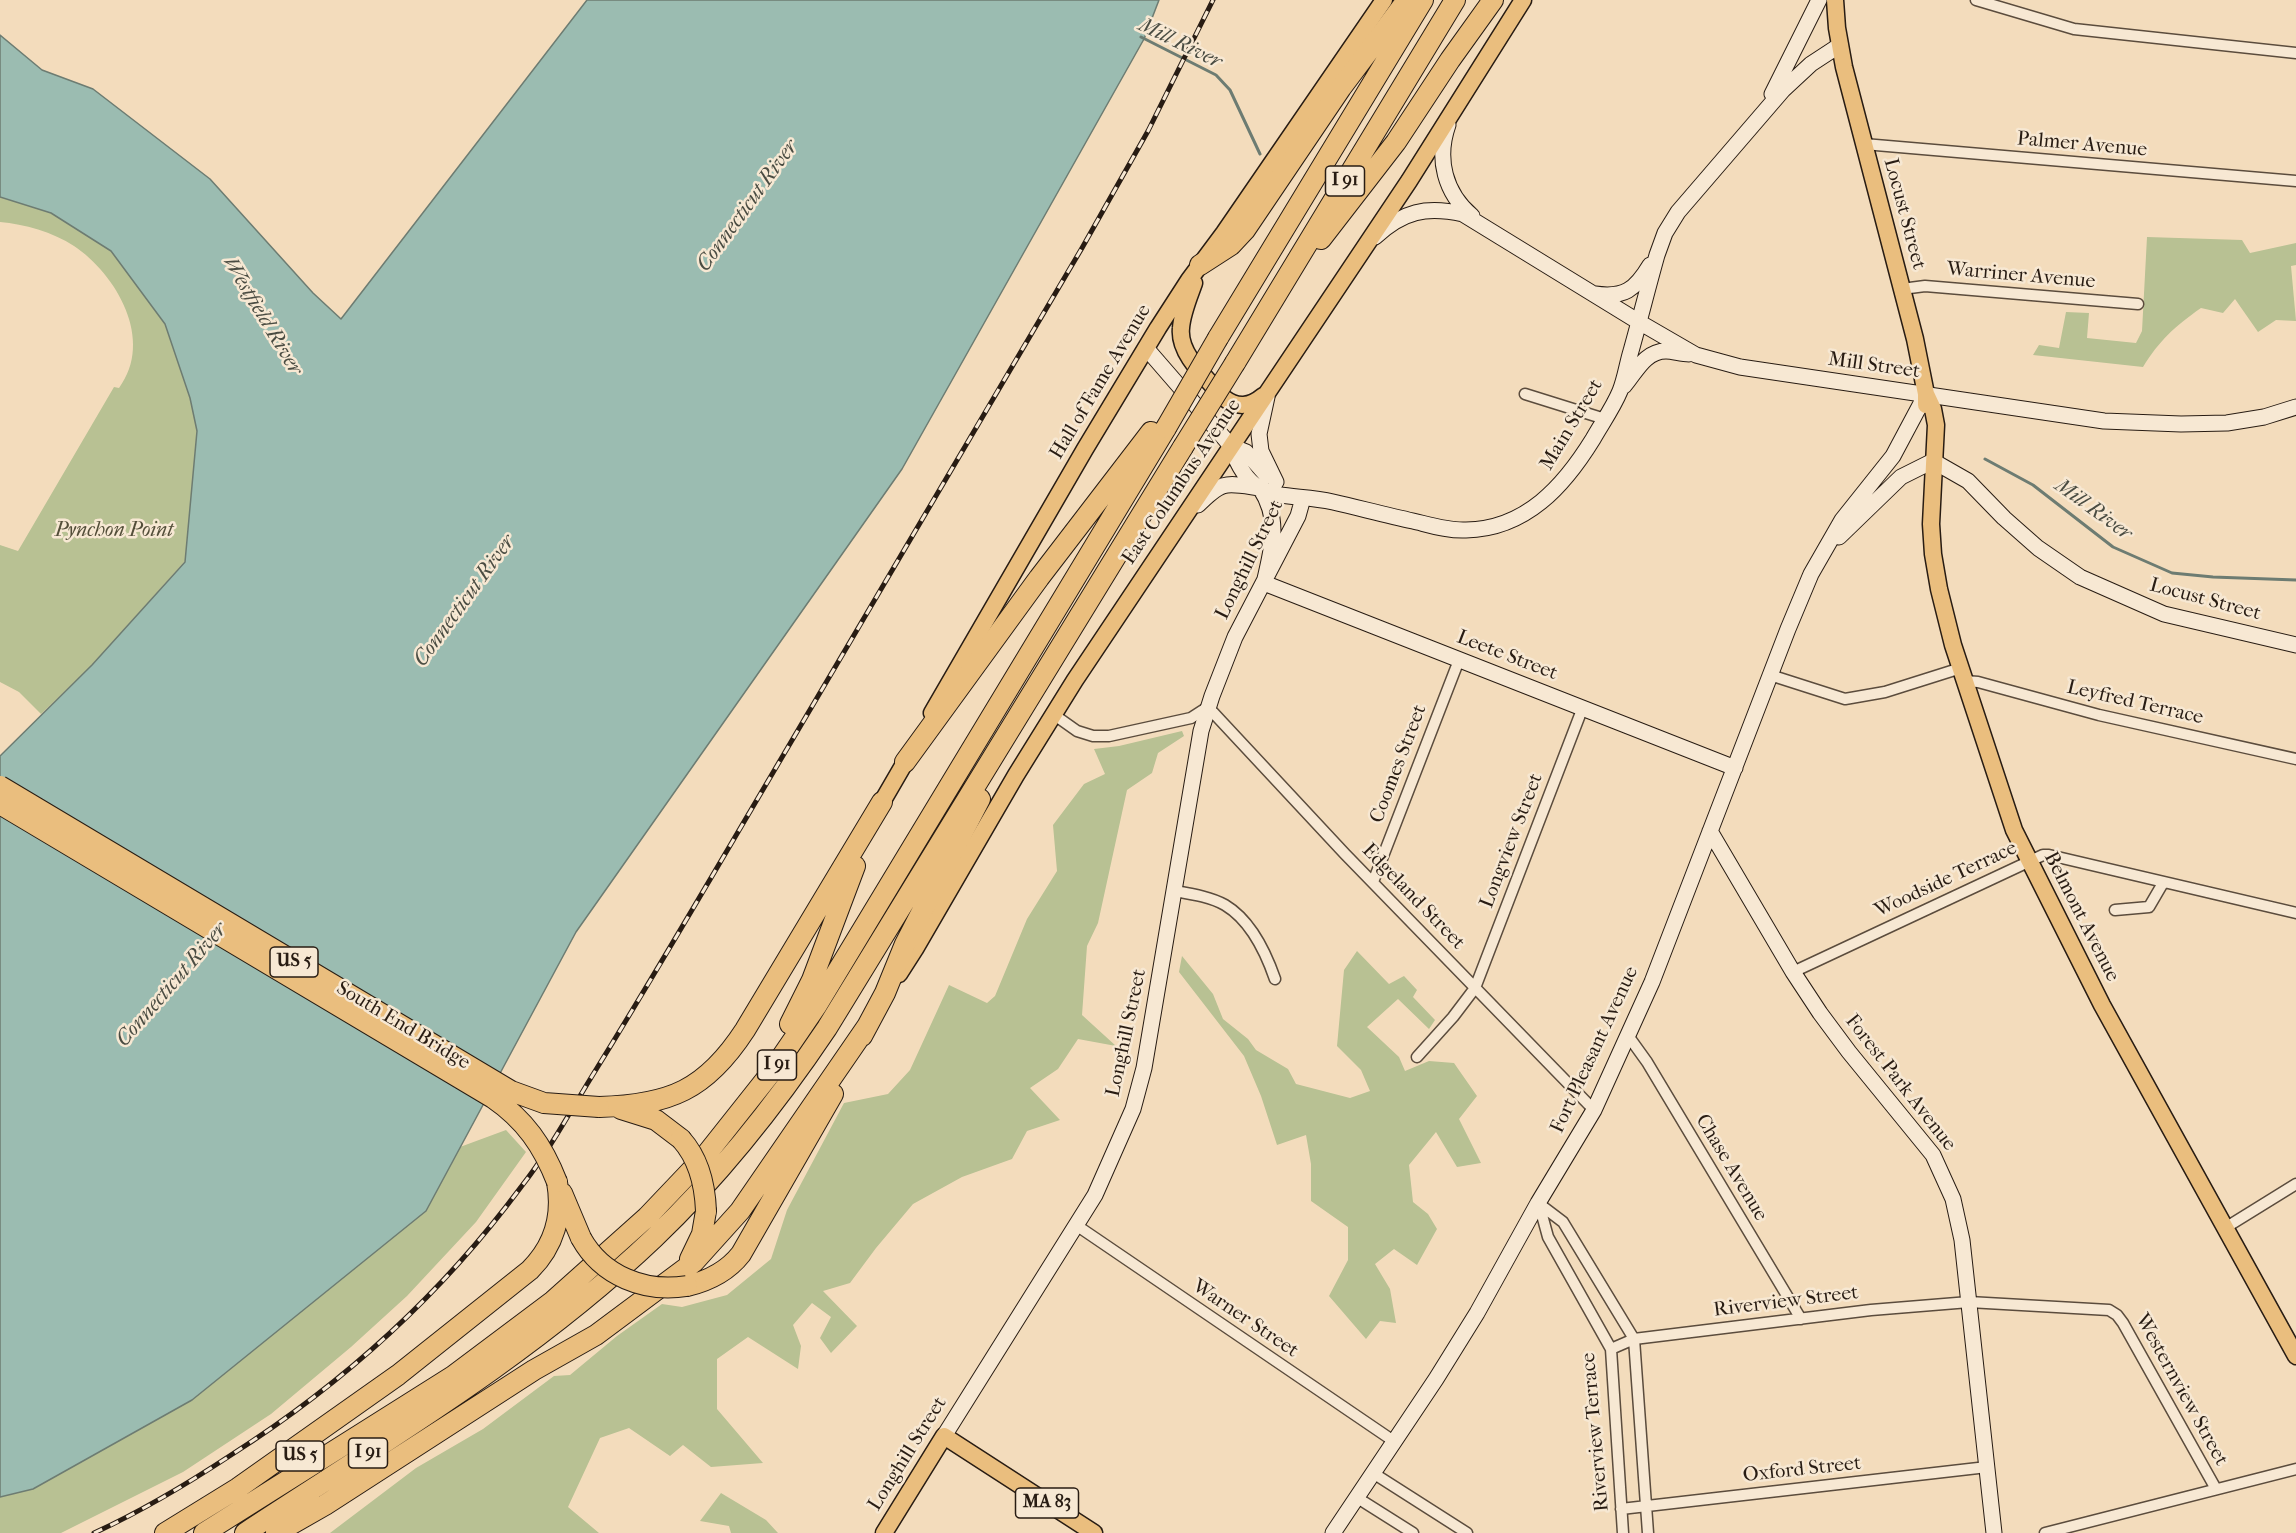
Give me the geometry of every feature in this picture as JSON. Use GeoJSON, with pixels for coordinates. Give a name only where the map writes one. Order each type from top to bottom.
{"type":"FeatureCollection","features":[{"type":"Feature","properties":{"kind":"highway"},"geometry":{"type":"LineString","coordinates":[[1200,265],[1231,245],[1245,230],[1347,78],[1407,0]]}},
{"type":"Feature","properties":{"kind":"highway","name":"I 91"},"geometry":{"type":"LineString","coordinates":[[204,1533],[418,1399],[512,1334],[632,1231],[719,1141],[771,1074],[817,1005],[1163,424],[1218,338],[1423,0]]}},
{"type":"Feature","properties":{"kind":"highway","name":"I 91"},"geometry":{"type":"LineString","coordinates":[[244,1533],[455,1395],[541,1334],[638,1253],[706,1185],[766,1114],[827,1028],[1455,0]]}},
{"type":"Feature","properties":{"kind":"highway"},"geometry":{"type":"LineString","coordinates":[[1278,292],[1370,179],[1493,0]]}},
{"type":"Feature","properties":{"kind":"highway"},"geometry":{"type":"LineString","coordinates":[[905,762],[1052,561],[1163,424]]}},
{"type":"Feature","properties":{"kind":"highway"},"geometry":{"type":"LineString","coordinates":[[679,1283],[709,1279],[723,1271],[746,1248],[837,1087],[885,993],[917,922],[1059,651]]}},
{"type":"Feature","properties":{"kind":"highway","name":"South End Bridge"},"geometry":{"type":"LineString","coordinates":[[0,786],[511,1091],[543,1103],[603,1107]]}},
{"type":"Feature","properties":{"kind":"highway"},"geometry":{"type":"LineString","coordinates":[[719,1141],[799,1008],[882,802]]}},
{"type":"Feature","properties":{"kind":"highway"},"geometry":{"type":"LineString","coordinates":[[603,1107],[679,1094],[704,1080],[719,1066],[745,1030],[882,802]]}},
{"type":"Feature","properties":{"kind":"highway","name":"South End Bridge"},"geometry":{"type":"LineString","coordinates":[[0,804],[493,1098],[511,1111],[535,1136],[546,1156],[581,1238],[600,1262],[626,1279],[649,1287],[679,1283]]}},
{"type":"Feature","properties":{"kind":"highway"},"geometry":{"type":"LineString","coordinates":[[679,1283],[735,1217],[868,1024]]}},
{"type":"Feature","properties":{"kind":"highway","name":"US 5"},"geometry":{"type":"LineString","coordinates":[[276,1533],[320,1509],[518,1379],[596,1335],[679,1283],[685,1265],[699,1243],[706,1211],[704,1185],[699,1169],[691,1152],[681,1139],[663,1124],[648,1116],[603,1107]]}},
{"type":"Feature","properties":{"kind":"highway","name":"US 5"},"geometry":{"type":"LineString","coordinates":[[198,1533],[346,1420],[398,1375],[517,1281],[541,1258],[556,1226],[559,1204],[557,1182]]}},
{"type":"Feature","properties":{"kind":"highway"},"geometry":{"type":"LineString","coordinates":[[165,1533],[238,1488],[398,1375]]}},
{"type":"Feature","properties":{"kind":"highway"},"geometry":{"type":"LineString","coordinates":[[306,1533],[424,1442]]}},
{"type":"Feature","properties":{"kind":"main road","name":"Hall of Fame Avenue"},"geometry":{"type":"LineString","coordinates":[[882,802],[1034,536],[1146,348],[1200,265],[1384,0]]}},
{"type":"Feature","properties":{"kind":"main road","name":"East Columbus Avenue"},"geometry":{"type":"LineString","coordinates":[[885,993],[915,949],[1053,714],[1366,245],[1523,0]]}},
{"type":"Feature","properties":{"kind":"main road"},"geometry":{"type":"LineString","coordinates":[[1835,0],[1840,45]]}},
{"type":"Feature","properties":{"kind":"main road","name":"Locust Street"},"geometry":{"type":"LineString","coordinates":[[1840,45],[1915,339],[1926,394],[1925,442],[1933,461]]}},
{"type":"Feature","properties":{"kind":"main road"},"geometry":{"type":"LineString","coordinates":[[1200,265],[1181,327],[1182,343],[1187,353],[1230,403],[1250,405],[1268,392]]}},
{"type":"Feature","properties":{"kind":"main road","name":"Belmont Avenue"},"geometry":{"type":"LineString","coordinates":[[1933,461],[1931,524],[1939,589],[1963,675],[2014,830],[2102,1005],[2296,1356]]}},
{"type":"Feature","properties":{"kind":"main road","name":"Longhill Street"},"geometry":{"type":"LineString","coordinates":[[884,1533],[944,1436]]}},
{"type":"Feature","properties":{"kind":"main road","name":"MA 83"},"geometry":{"type":"LineString","coordinates":[[944,1436],[1094,1533]]}},
{"type":"Feature","properties":{"kind":"street","name":"Main Street"},"geometry":{"type":"LineString","coordinates":[[1758,117],[1785,70],[1819,0]]}},
{"type":"Feature","properties":{"kind":"street"},"geometry":{"type":"LineString","coordinates":[[1976,0],[2046,22],[2084,31],[2296,53]]}},
{"type":"Feature","properties":{"kind":"street","name":"Main Street"},"geometry":{"type":"LineString","coordinates":[[1146,348],[1231,446],[1237,466],[1260,488],[1277,496],[1325,500],[1464,531],[1491,527],[1519,517],[1551,496],[1576,465],[1620,390],[1657,255],[1665,233],[1678,212],[1758,117],[1803,70],[1840,45]]}},
{"type":"Feature","properties":{"kind":"street","name":"Mill Street"},"geometry":{"type":"LineString","coordinates":[[1451,114],[1441,153],[1443,167],[1459,202],[1482,224]]}},
{"type":"Feature","properties":{"kind":"street","name":"Palmer Avenue"},"geometry":{"type":"LineString","coordinates":[[1864,144],[2296,181]]}},
{"type":"Feature","properties":{"kind":"street","name":"Mill Street"},"geometry":{"type":"LineString","coordinates":[[1366,245],[1388,225],[1413,212],[1445,210],[1463,214],[1639,322],[1696,354],[1770,373],[2104,421],[2227,423],[2264,417],[2296,407]]}},
{"type":"Feature","properties":{"kind":"street"},"geometry":{"type":"LineString","coordinates":[[1593,294],[1613,296],[1629,290],[1644,275],[1657,255]]}},
{"type":"Feature","properties":{"kind":"street","name":"Warriner Avenue"},"geometry":{"type":"LineString","coordinates":[[1902,290],[1925,286],[2138,304]]}},
{"type":"Feature","properties":{"kind":"street"},"geometry":{"type":"LineString","coordinates":[[1620,390],[1642,361],[1651,354],[1668,351],[1696,354]]}},
{"type":"Feature","properties":{"kind":"street"},"geometry":{"type":"LineString","coordinates":[[1268,392],[1259,434],[1261,451],[1276,482]]}},
{"type":"Feature","properties":{"kind":"street"},"geometry":{"type":"LineString","coordinates":[[1525,394],[1605,418]]}},
{"type":"Feature","properties":{"kind":"street","name":"Fort Pleasant Avenue"},"geometry":{"type":"LineString","coordinates":[[1333,1533],[1395,1442],[1477,1313],[1538,1203],[1594,1110],[1629,1037],[1788,628],[1812,574],[1842,520],[1893,456],[1926,394]]}},
{"type":"Feature","properties":{"kind":"street","name":"Main Street"},"geometry":{"type":"LineString","coordinates":[[1231,446],[1246,452],[1265,474],[1303,498]]}},
{"type":"Feature","properties":{"kind":"street","name":"Fort Pleasant Avenue"},"geometry":{"type":"LineString","coordinates":[[1827,550],[1901,477],[1933,461]]}},
{"type":"Feature","properties":{"kind":"street","name":"Locust Street"},"geometry":{"type":"LineString","coordinates":[[1933,461],[1968,481],[2004,518],[2038,548],[2080,577],[2164,614],[2296,645]]}},
{"type":"Feature","properties":{"kind":"street"},"geometry":{"type":"LineString","coordinates":[[1179,524],[1216,488],[1232,484],[1260,488],[1268,501],[1274,540],[1264,583]]}},
{"type":"Feature","properties":{"kind":"street","name":"Longhill Street"},"geometry":{"type":"LineString","coordinates":[[944,1436],[1076,1226],[1101,1182],[1133,1109],[1144,1068],[1198,744],[1208,707],[1235,637],[1298,516],[1303,498]]}},
{"type":"Feature","properties":{"kind":"street","name":"Leete Street"},"geometry":{"type":"LineString","coordinates":[[1264,583],[1735,768]]}},
{"type":"Feature","properties":{"kind":"street","name":"Coomes Street"},"geometry":{"type":"LineString","coordinates":[[1373,882],[1459,660]]}},
{"type":"Feature","properties":{"kind":"street"},"geometry":{"type":"LineString","coordinates":[[1770,675],[1845,699],[1963,675]]}},
{"type":"Feature","properties":{"kind":"street","name":"Leyfred Terrace"},"geometry":{"type":"LineString","coordinates":[[1963,675],[1978,682],[2099,715],[2296,759]]}},
{"type":"Feature","properties":{"kind":"street"},"geometry":{"type":"LineString","coordinates":[[1053,714],[1077,732],[1093,736],[1109,736],[1191,718],[1208,707]]}},
{"type":"Feature","properties":{"kind":"street","name":"Edgeland Street"},"geometry":{"type":"LineString","coordinates":[[1208,707],[1373,882],[1594,1110]]}},
{"type":"Feature","properties":{"kind":"street","name":"Longview Street"},"geometry":{"type":"LineString","coordinates":[[1416,1057],[1454,1017],[1475,988],[1583,707]]}},
{"type":"Feature","properties":{"kind":"street","name":"Forest Park Avenue"},"geometry":{"type":"LineString","coordinates":[[1710,831],[1793,972],[1844,1046],[1925,1143],[1949,1189],[1959,1221],[1994,1533]]}},
{"type":"Feature","properties":{"kind":"street","name":"Woodside Terrace"},"geometry":{"type":"LineString","coordinates":[[1793,972],[2028,861],[2049,855],[2296,913]]}},
{"type":"Feature","properties":{"kind":"street"},"geometry":{"type":"LineString","coordinates":[[2115,910],[2149,907],[2163,883]]}},
{"type":"Feature","properties":{"kind":"street"},"geometry":{"type":"LineString","coordinates":[[1175,891],[1213,900],[1231,909],[1256,940],[1275,978]]}},
{"type":"Feature","properties":{"kind":"street","name":"Chase Avenue"},"geometry":{"type":"LineString","coordinates":[[1629,1037],[1647,1062],[1801,1319]]}},
{"type":"Feature","properties":{"kind":"street"},"geometry":{"type":"LineString","coordinates":[[2224,1228],[2296,1184]]}},
{"type":"Feature","properties":{"kind":"street"},"geometry":{"type":"LineString","coordinates":[[1538,1203],[1563,1222],[1634,1339],[1647,1533]]}},
{"type":"Feature","properties":{"kind":"street","name":"Riverview Terrace"},"geometry":{"type":"LineString","coordinates":[[1538,1203],[1548,1238],[1611,1349],[1623,1533]]}},
{"type":"Feature","properties":{"kind":"street","name":"Warner Street"},"geometry":{"type":"LineString","coordinates":[[1076,1226],[1395,1442]]}},
{"type":"Feature","properties":{"kind":"street","name":"Riverview Street"},"geometry":{"type":"LineString","coordinates":[[1611,1349],[1634,1339],[1871,1310],[1969,1302]]}},
{"type":"Feature","properties":{"kind":"street","name":"Westernview Street"},"geometry":{"type":"LineString","coordinates":[[1969,1302],[2096,1308],[2112,1311],[2123,1323],[2216,1489]]}},
{"type":"Feature","properties":{"kind":"street","name":"Oxford Street"},"geometry":{"type":"LineString","coordinates":[[1621,1509],[1987,1467]]}},
{"type":"Feature","properties":{"kind":"street"},"geometry":{"type":"LineString","coordinates":[[2044,1533],[2296,1469]]}},
{"type":"Feature","properties":{"kind":"street"},"geometry":{"type":"LineString","coordinates":[[1373,1473],[1467,1533]]}},
{"type":"Feature","properties":{"kind":"street"},"geometry":{"type":"LineString","coordinates":[[1356,1497],[1413,1533]]}},
{"type":"Feature","properties":{"kind":"green space","name":"Pynchon Point"},"geometry":{"type":"Polygon","coordinates":[[[0,197],[51,213],[111,251],[165,324],[190,398],[197,431],[185,561],[92,665],[41,714],[19,692],[0,682],[0,545],[18,551],[114,387],[119,388],[129,369],[133,350],[132,329],[126,310],[116,291],[104,273],[89,258],[66,241],[48,233],[0,222],[0,197]]]}},
{"type":"Feature","properties":{"kind":"green space"},"geometry":{"type":"Polygon","coordinates":[[[2147,237],[2242,240],[2250,253],[2296,243],[2296,265],[2291,266],[2296,321],[2276,320],[2258,332],[2235,299],[2223,313],[2201,308],[2175,328],[2143,367],[2033,355],[2039,345],[2059,348],[2066,312],[2089,313],[2087,338],[2136,343],[2142,331],[2147,237]]]}},
{"type":"Feature","properties":{"kind":"green space"},"geometry":{"type":"Polygon","coordinates":[[[1182,731],[1184,736],[1158,753],[1152,773],[1127,790],[1098,923],[1087,946],[1082,1015],[1116,1046],[1078,1039],[1058,1069],[1030,1088],[1060,1120],[1027,1131],[1012,1159],[962,1177],[913,1204],[850,1283],[823,1291],[857,1326],[831,1353],[820,1338],[831,1317],[812,1303],[793,1325],[801,1346],[798,1369],[748,1337],[717,1359],[717,1409],[763,1463],[711,1467],[683,1445],[670,1456],[629,1428],[600,1438],[568,1507],[599,1533],[330,1533],[416,1468],[483,1429],[554,1376],[570,1375],[617,1336],[662,1304],[682,1307],[727,1295],[771,1259],[787,1210],[844,1103],[888,1094],[910,1070],[949,985],[987,1003],[995,996],[1027,919],[1057,871],[1053,825],[1084,784],[1105,774],[1094,749],[1119,746],[1182,731]]]}},
{"type":"Feature","properties":{"kind":"green space"},"geometry":{"type":"Polygon","coordinates":[[[1357,951],[1389,984],[1404,976],[1417,990],[1413,997],[1435,1020],[1429,1029],[1398,999],[1367,1027],[1399,1057],[1405,1071],[1429,1061],[1454,1063],[1477,1096],[1459,1119],[1481,1163],[1457,1167],[1436,1132],[1409,1165],[1413,1202],[1428,1214],[1437,1229],[1417,1265],[1394,1249],[1375,1264],[1390,1289],[1396,1323],[1380,1321],[1366,1339],[1329,1296],[1348,1260],[1348,1227],[1311,1201],[1311,1164],[1306,1135],[1277,1145],[1261,1096],[1244,1056],[1179,972],[1182,956],[1213,994],[1223,1019],[1248,1039],[1256,1050],[1288,1069],[1296,1084],[1350,1098],[1370,1091],[1361,1070],[1337,1046],[1344,970],[1357,951]]]}},
{"type":"Feature","properties":{"kind":"green space"},"geometry":{"type":"Polygon","coordinates":[[[506,1130],[526,1152],[476,1222],[407,1296],[351,1347],[271,1414],[183,1472],[61,1533],[0,1533],[0,1497],[33,1489],[192,1400],[426,1211],[460,1147],[506,1130]]]}},
{"type":"Feature","properties":{"kind":"green space"},"geometry":{"type":"Polygon","coordinates":[[[721,1493],[766,1520],[778,1533],[731,1533],[729,1526],[700,1521],[721,1493]]]}},
{"type":"Feature","properties":{"kind":"water"},"geometry":{"type":"Polygon","coordinates":[[[587,0],[1159,0],[1144,39],[902,469],[576,932],[426,1211],[192,1400],[33,1489],[0,1497],[0,756],[92,665],[185,562],[197,431],[190,398],[165,324],[111,251],[51,213],[0,197],[0,35],[42,70],[93,89],[210,179],[313,293],[341,319],[587,0]]]}},
{"type":"Feature","properties":{"kind":"waterway","name":"Mill River"},"geometry":{"type":"LineString","coordinates":[[1141,37],[1216,75],[1230,90],[1260,154]]}},
{"type":"Feature","properties":{"kind":"waterway","name":"Mill River"},"geometry":{"type":"LineString","coordinates":[[1985,459],[2033,485],[2113,547],[2172,573],[2296,580]]}},
{"type":"Feature","properties":{"kind":"railway"},"geometry":{"type":"LineString","coordinates":[[94,1533],[147,1506],[214,1466],[273,1427],[351,1367],[424,1300],[458,1264],[532,1173],[658,967],[1082,248],[1148,131],[1213,0]]}},
{"type":"Feature","properties":{"kind":"water label","name":"Connecticut River"},"geometry":{"type":"Point","coordinates":[748,206]}},
{"type":"Feature","properties":{"kind":"water label","name":"Westfield River"},"geometry":{"type":"Point","coordinates":[262,316]}},
{"type":"Feature","properties":{"kind":"water label","name":"Connecticut River"},"geometry":{"type":"Point","coordinates":[465,601]}},
{"type":"Feature","properties":{"kind":"water label","name":"Connecticut River"},"geometry":{"type":"Point","coordinates":[172,985]}}]}
